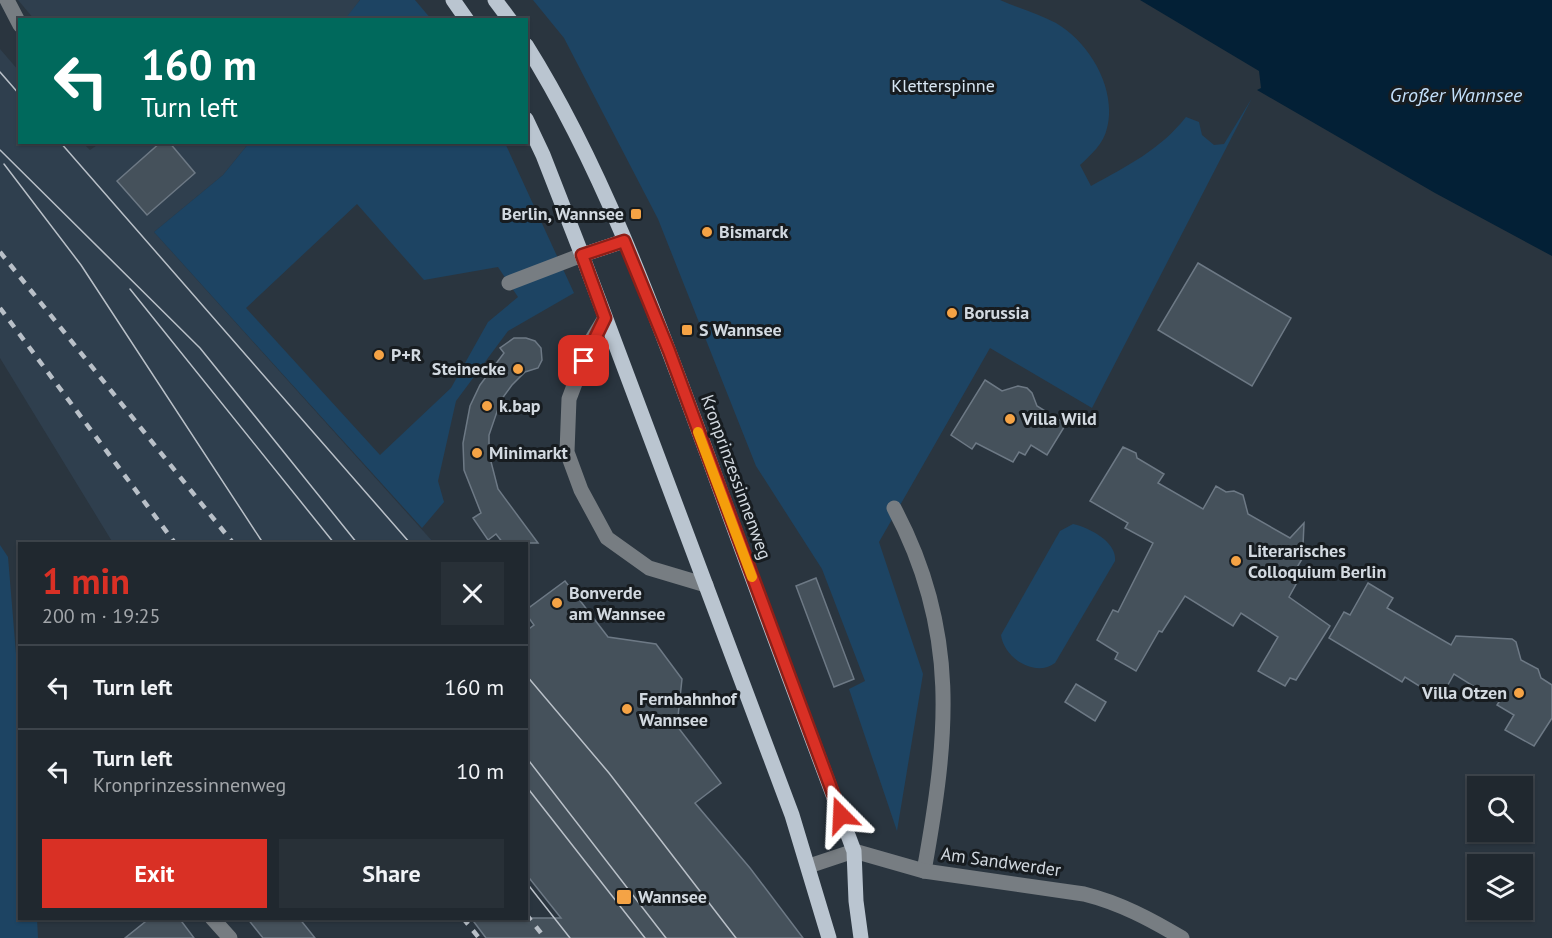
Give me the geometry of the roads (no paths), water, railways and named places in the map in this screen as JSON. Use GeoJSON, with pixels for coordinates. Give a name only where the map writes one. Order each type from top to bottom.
{"type":"FeatureCollection","features":[{"type":"Feature","properties":{"kind":"main road"},"geometry":{"type":"LineString","coordinates":[[453,0],[466,18]]}},
{"type":"Feature","properties":{"kind":"main road"},"geometry":{"type":"LineString","coordinates":[[495,0],[508,18]]}},
{"type":"Feature","properties":{"kind":"main road","name":"Kronprinzessinnenweg"},"geometry":{"type":"LineString","coordinates":[[528,48],[549,80],[624,241],[669,351],[854,851],[856,901],[861,938]]}},
{"type":"Feature","properties":{"kind":"main road"},"geometry":{"type":"LineString","coordinates":[[528,123],[543,155],[582,255],[792,815],[829,938]]}},
{"type":"Feature","properties":{"kind":"main road"},"geometry":{"type":"LineString","coordinates":[[582,255],[624,241]]}},
{"type":"Feature","properties":{"kind":"street"},"geometry":{"type":"LineString","coordinates":[[7,0],[18,21]]}},
{"type":"Feature","properties":{"kind":"street"},"geometry":{"type":"LineString","coordinates":[[509,283],[582,255]]}},
{"type":"Feature","properties":{"kind":"street"},"geometry":{"type":"LineString","coordinates":[[605,318],[591,341],[569,399],[567,452],[581,490],[607,538],[649,568],[706,585]]}},
{"type":"Feature","properties":{"kind":"street"},"geometry":{"type":"LineString","coordinates":[[894,508],[910,538],[931,599],[943,668],[945,702],[943,742],[938,795],[924,871]]}},
{"type":"Feature","properties":{"kind":"street"},"geometry":{"type":"LineString","coordinates":[[809,866],[854,851]]}},
{"type":"Feature","properties":{"kind":"street","name":"Am Sandwerder"},"geometry":{"type":"LineString","coordinates":[[854,851],[924,871],[1084,894],[1108,900],[1144,915],[1182,938]]}},
{"type":"Feature","properties":{"kind":"street"},"geometry":{"type":"LineString","coordinates":[[214,920],[230,938]]}},
{"type":"Feature","properties":{"kind":"water","name":"Großer Wannsee"},"geometry":{"type":"Polygon","coordinates":[[[1140,0],[1552,0],[1552,256],[1435,193],[1257,90],[1261,88],[1259,71],[1140,0]]]}},
{"type":"Feature","properties":{"kind":"tram line"},"geometry":{"type":"LineString","coordinates":[[0,72],[18,93]]}},
{"type":"Feature","properties":{"kind":"tram line"},"geometry":{"type":"LineString","coordinates":[[62,144],[409,542]]}},
{"type":"Feature","properties":{"kind":"tram line"},"geometry":{"type":"LineString","coordinates":[[0,150],[200,348],[356,542]]}},
{"type":"Feature","properties":{"kind":"tram line"},"geometry":{"type":"LineString","coordinates":[[4,164],[81,265],[262,542]]}},
{"type":"Feature","properties":{"kind":"tram line"},"geometry":{"type":"LineString","coordinates":[[130,289],[333,542]]}},
{"type":"Feature","properties":{"kind":"tram line"},"geometry":{"type":"LineString","coordinates":[[528,677],[609,773],[736,938]]}},
{"type":"Feature","properties":{"kind":"tram line"},"geometry":{"type":"LineString","coordinates":[[528,760],[666,938]]}},
{"type":"Feature","properties":{"kind":"tram line"},"geometry":{"type":"LineString","coordinates":[[528,789],[645,938]]}},
{"type":"Feature","properties":{"kind":"tram line"},"geometry":{"type":"LineString","coordinates":[[528,885],[570,938]]}},
{"type":"Feature","properties":{"kind":"railway"},"geometry":{"type":"LineString","coordinates":[[0,252],[232,542]]}},
{"type":"Feature","properties":{"kind":"railway"},"geometry":{"type":"LineString","coordinates":[[0,308],[174,542]]}},
{"type":"Feature","properties":{"kind":"railway"},"geometry":{"type":"LineString","coordinates":[[528,917],[545,938]]}},
{"type":"Feature","properties":{"kind":"railway"},"geometry":{"type":"LineString","coordinates":[[465,920],[479,938]]}},
{"type":"Feature","properties":{"kind":"place","name":"Berlin, Wannsee"},"geometry":{"type":"Point","coordinates":[636,214]}},
{"type":"Feature","properties":{"kind":"place","name":"Bismarck"},"geometry":{"type":"Point","coordinates":[707,232]}},
{"type":"Feature","properties":{"kind":"place","name":"Borussia"},"geometry":{"type":"Point","coordinates":[952,313]}},
{"type":"Feature","properties":{"kind":"place","name":"S Wannsee"},"geometry":{"type":"Point","coordinates":[687,330]}},
{"type":"Feature","properties":{"kind":"place","name":"P+R"},"geometry":{"type":"Point","coordinates":[379,355]}},
{"type":"Feature","properties":{"kind":"place","name":"Steinecke"},"geometry":{"type":"Point","coordinates":[518,369]}},
{"type":"Feature","properties":{"kind":"place","name":"k.bap"},"geometry":{"type":"Point","coordinates":[487,406]}},
{"type":"Feature","properties":{"kind":"place","name":"Villa Wild"},"geometry":{"type":"Point","coordinates":[1010,419]}},
{"type":"Feature","properties":{"kind":"place","name":"Minimarkt"},"geometry":{"type":"Point","coordinates":[477,453]}},
{"type":"Feature","properties":{"kind":"place","name":"Literarisches Colloquium Berlin"},"geometry":{"type":"Point","coordinates":[1236,561]}},
{"type":"Feature","properties":{"kind":"place","name":"Bonverde am Wannsee"},"geometry":{"type":"Point","coordinates":[557,603]}},
{"type":"Feature","properties":{"kind":"place","name":"Villa Otzen"},"geometry":{"type":"Point","coordinates":[1519,693]}},
{"type":"Feature","properties":{"kind":"place","name":"Fernbahnhof Wannsee"},"geometry":{"type":"Point","coordinates":[627,709]}},
{"type":"Feature","properties":{"kind":"place","name":"Wannsee"},"geometry":{"type":"Point","coordinates":[624,897]}},
{"type":"Feature","properties":{"kind":"park label","name":"Kletterspinne"},"geometry":{"type":"Point","coordinates":[943,86]}}]}
